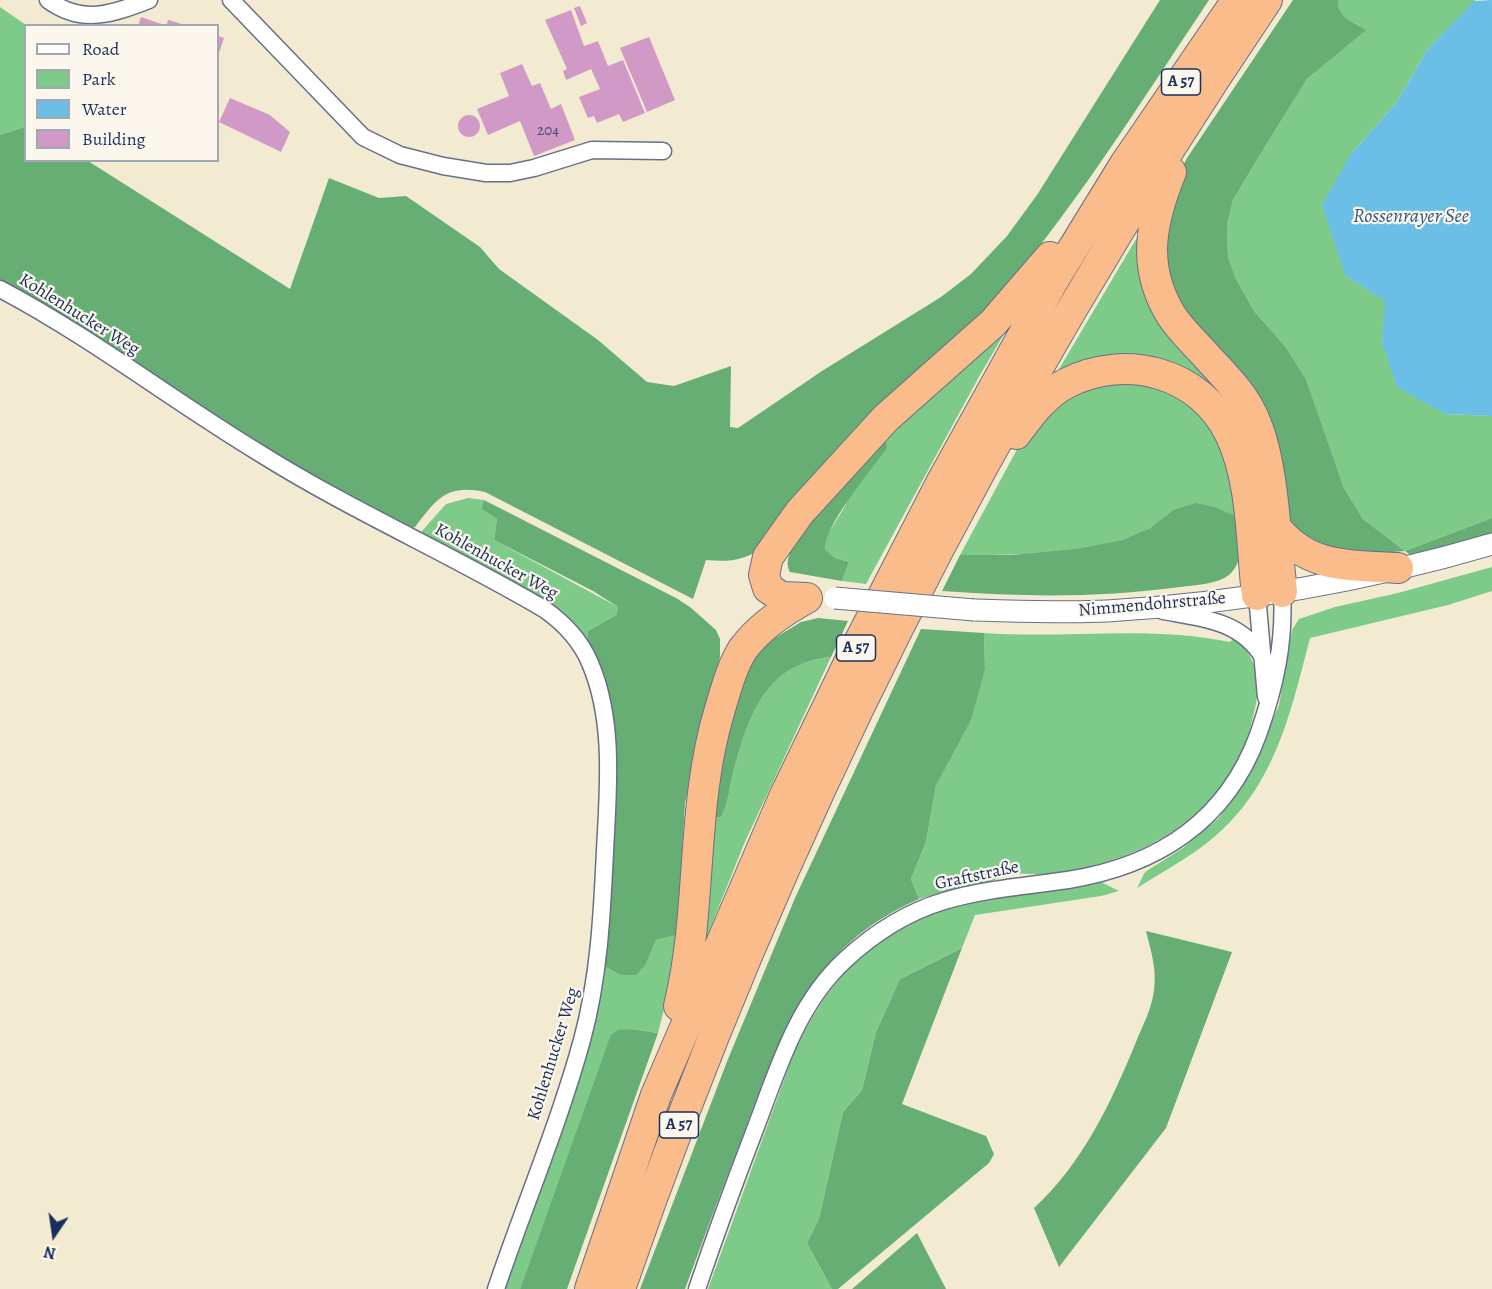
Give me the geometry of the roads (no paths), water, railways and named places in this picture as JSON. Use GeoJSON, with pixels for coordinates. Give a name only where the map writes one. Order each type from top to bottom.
{"type":"FeatureCollection","features":[{"type":"Feature","properties":{"kind":"highway","name":"A 57"},"geometry":{"type":"LineString","coordinates":[[590,1289],[656,1095],[784,797],[857,646],[941,483],[1047,291],[1125,164],[1237,0]]}},
{"type":"Feature","properties":{"kind":"highway","name":"A 57"},"geometry":{"type":"LineString","coordinates":[[620,1289],[692,1091],[744,963],[816,799],[960,508],[1049,347],[1208,87],[1267,0]]}},
{"type":"Feature","properties":{"kind":"highway"},"geometry":{"type":"LineString","coordinates":[[1208,87],[1156,210],[1152,230],[1153,260],[1160,292],[1172,316],[1240,395],[1258,427],[1274,525],[1269,594]]}},
{"type":"Feature","properties":{"kind":"highway"},"geometry":{"type":"LineString","coordinates":[[821,598],[781,597],[768,588],[764,568],[779,539],[886,418],[969,345],[1015,300],[1078,217],[1125,164]]}},
{"type":"Feature","properties":{"kind":"highway"},"geometry":{"type":"LineString","coordinates":[[960,508],[1007,448],[1033,409],[1065,384],[1092,373],[1114,368],[1153,371],[1173,377],[1196,392],[1215,412],[1230,433],[1242,465],[1269,594]]}},
{"type":"Feature","properties":{"kind":"highway"},"geometry":{"type":"LineString","coordinates":[[1274,525],[1285,540],[1316,559],[1333,564],[1398,568]]}},
{"type":"Feature","properties":{"kind":"highway"},"geometry":{"type":"LineString","coordinates":[[635,1157],[687,971],[701,792],[712,734],[724,694],[743,650],[753,637],[779,615],[821,598]]}},
{"type":"Feature","properties":{"kind":"street"},"geometry":{"type":"LineString","coordinates":[[48,0],[74,14],[93,16],[111,15],[149,0]]}},
{"type":"Feature","properties":{"kind":"street"},"geometry":{"type":"LineString","coordinates":[[231,0],[363,137],[400,155],[443,166],[486,172],[510,172],[534,168],[592,150],[663,151]]}},
{"type":"Feature","properties":{"kind":"street","name":"Kohlenhucker Weg"},"geometry":{"type":"LineString","coordinates":[[0,289],[83,337],[261,455],[356,509],[544,609],[570,630],[586,655],[600,694],[608,774],[602,915],[596,980],[573,1071],[496,1289]]}},
{"type":"Feature","properties":{"kind":"street","name":"Nimmendohrstraße"},"geometry":{"type":"LineString","coordinates":[[821,598],[974,610],[1062,612],[1142,608],[1269,594],[1398,568],[1492,544]]}},
{"type":"Feature","properties":{"kind":"street","name":"Graftstraße"},"geometry":{"type":"LineString","coordinates":[[1267,704],[1264,659],[1269,594]]}},
{"type":"Feature","properties":{"kind":"street","name":"Graftstraße"},"geometry":{"type":"LineString","coordinates":[[697,1289],[789,1043],[809,1003],[843,961],[894,923],[944,901],[1100,874],[1162,851],[1196,826],[1228,792],[1254,745],[1276,678],[1282,642],[1269,594]]}},
{"type":"Feature","properties":{"kind":"street"},"geometry":{"type":"LineString","coordinates":[[1142,608],[1229,625],[1250,640],[1264,659]]}},
{"type":"Feature","properties":{"kind":"water","name":"Rossenrayer See"},"geometry":{"type":"Polygon","coordinates":[[[1492,0],[1492,416],[1445,414],[1397,387],[1382,343],[1385,301],[1345,275],[1322,205],[1351,154],[1397,102],[1427,50],[1474,1],[1492,0]]]}}]}
